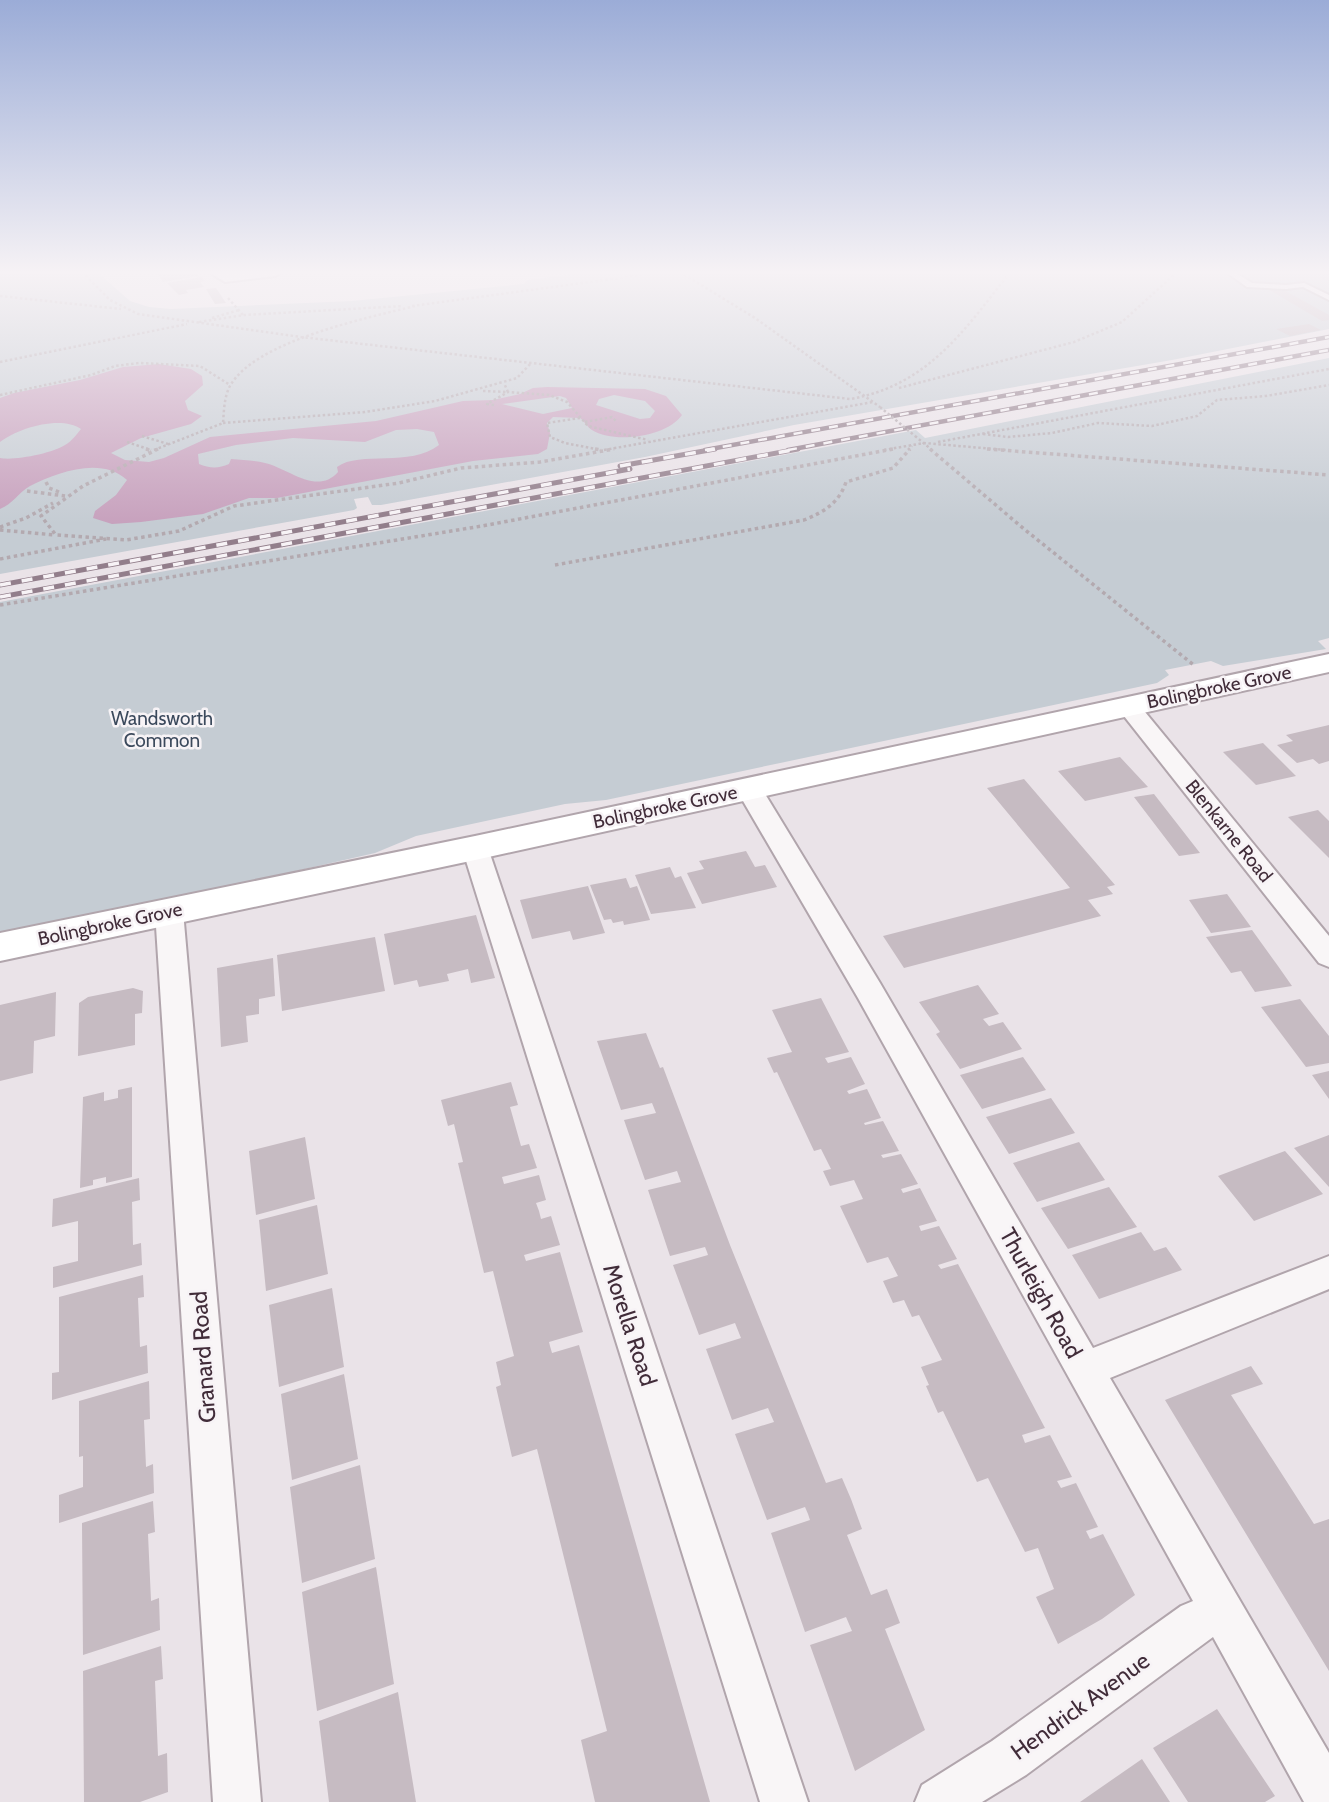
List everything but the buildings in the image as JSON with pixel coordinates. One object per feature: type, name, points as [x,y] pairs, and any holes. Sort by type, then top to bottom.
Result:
[{"type":"main road","name":"Bolingbroke Grove","points":[[0,947],[475,848],[1329,663]]},
{"type":"street","name":"Blenkarne Road","points":[[1128,706],[1329,956]]},
{"type":"street","name":"Thurleigh Road","points":[[749,789],[876,1003],[1329,1799]]},
{"type":"street","name":"Morella Road","points":[[475,848],[784,1802]]},
{"type":"street","name":"Granard Road","points":[[169,911],[237,1802]]},
{"type":"street","points":[[1084,1370],[1329,1272]]},
{"type":"street","name":"Hendrick Avenue","points":[[939,1802],[1009,1758],[1196,1622],[1222,1612]]},
{"type":"path","points":[[0,362],[29,356]]},
{"type":"path","points":[[223,423],[230,385],[247,368],[268,356]]},
{"type":"path","points":[[470,356],[818,396],[868,398],[1020,356]]},
{"type":"path","points":[[809,356],[880,407],[1024,529],[1195,666]]},
{"type":"path","points":[[895,389],[935,356]]},
{"type":"path","points":[[0,395],[91,375],[115,366],[163,362],[200,366],[230,385]]},
{"type":"path","points":[[0,528],[26,519],[134,459],[223,423],[335,415],[475,390],[517,379],[531,363]]},
{"type":"path","points":[[931,443],[1329,369]]},
{"type":"path","points":[[503,383],[508,392]]},
{"type":"path","points":[[979,434],[1008,438],[1052,433],[1098,423],[1152,426],[1197,416],[1217,400],[1266,396],[1329,385]]},
{"type":"path","points":[[475,390],[535,392],[560,398],[571,405],[584,422],[599,431],[652,441]]},
{"type":"path","points":[[494,405],[487,404],[508,392]]},
{"type":"path","points":[[0,528],[126,540],[178,531],[234,506],[399,483],[461,468],[540,462],[873,402]]},
{"type":"path","points":[[584,422],[612,417],[616,421]]},
{"type":"path","points":[[580,418],[547,423],[550,437],[565,443],[606,450]]},
{"type":"path","points":[[142,436],[168,444]]},
{"type":"path","points":[[129,443],[153,451]]},
{"type":"path","points":[[0,605],[482,526],[924,443],[1329,475]]},
{"type":"path","points":[[555,565],[804,520],[834,504],[843,494],[846,482],[893,468],[916,444]]},
{"type":"path","points":[[46,482],[49,488],[66,496]]},
{"type":"path","points":[[27,491],[66,496]]},
{"type":"path","points":[[56,535],[41,516],[66,496]]},
{"type":"path","points":[[0,559],[113,538]]},
{"type":"green space","points":[[0,356],[1192,356],[794,425],[645,457],[381,505],[372,505],[368,497],[354,499],[357,508],[354,510],[0,574]]},
{"type":"green space","name":"Wandsworth Common","points":[[1329,358],[1329,638],[1318,641],[1326,649],[1223,666],[1211,661],[1165,670],[1169,675],[1157,683],[606,800],[565,804],[416,836],[375,853],[0,938],[0,602],[916,430],[925,438]]},
{"type":"shaded area","points":[[159,364],[191,369],[202,376],[203,385],[185,401],[188,410],[202,416],[191,424],[141,438],[111,453],[125,460],[149,462],[164,458],[210,437],[376,421],[463,401],[493,400],[533,388],[645,389],[666,396],[682,415],[665,429],[626,437],[602,434],[590,429],[580,418],[553,417],[547,423],[550,433],[547,449],[538,454],[473,461],[277,498],[249,498],[203,514],[112,524],[93,518],[95,511],[116,495],[127,480],[117,473],[92,468],[66,472],[41,481],[0,509],[0,458],[24,457],[52,451],[74,438],[81,429],[73,425],[51,423],[17,432],[0,442],[0,398],[123,367]],"holes":[[[614,395],[645,401],[655,411],[650,418],[640,419],[596,405],[599,399]],[[560,396],[566,398],[572,408],[543,414],[502,404]],[[417,429],[434,432],[439,445],[414,456],[347,462],[337,467],[338,472],[330,479],[321,481],[302,478],[257,461],[231,459],[229,464],[217,467],[199,464],[198,454],[236,445],[293,438],[365,442],[396,430]]]},
{"type":"railway","points":[[705,450],[1224,356]]},
{"type":"railway","points":[[788,450],[1296,356]]},
{"type":"railway","points":[[620,466],[715,449]]},
{"type":"railway","points":[[0,597],[798,449]]},
{"type":"railway","points":[[0,585],[630,469]]}]
